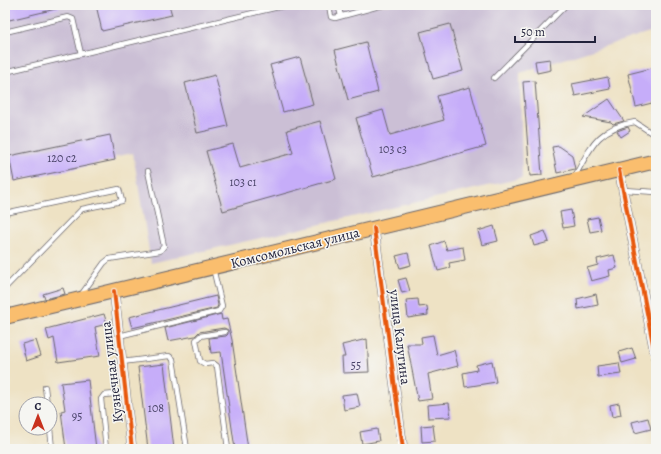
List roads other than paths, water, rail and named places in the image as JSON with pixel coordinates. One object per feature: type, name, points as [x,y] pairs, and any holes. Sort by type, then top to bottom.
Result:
[{"type":"main road","name":"Комсомольская улица","points":[[5,317],[114,292],[573,180],[656,162]]},
{"type":"street","points":[[619,170],[656,359]]},
{"type":"street","name":"улица Калугина","points":[[374,228],[403,449]]},
{"type":"street","name":"Кузнечная улица","points":[[114,292],[132,449]]},
{"type":"lane","points":[[5,72],[287,5]]},
{"type":"lane","points":[[329,5],[331,17],[341,16],[383,5]]},
{"type":"lane","points":[[338,5],[341,16]]},
{"type":"lane","points":[[494,78],[566,5]]},
{"type":"lane","points":[[5,32],[68,17],[73,19],[81,54]]},
{"type":"lane","points":[[573,180],[595,141],[612,129],[635,122],[656,136]]},
{"type":"lane","points":[[78,300],[104,263],[109,259],[160,251],[164,246],[148,171]]},
{"type":"lane","points":[[5,213],[120,189],[122,201],[82,209],[5,288]]},
{"type":"lane","points":[[624,190],[656,192]]},
{"type":"lane","points":[[119,336],[219,311],[222,306],[213,268]]},
{"type":"lane","points":[[225,332],[200,336],[196,340],[200,361],[205,364],[213,363],[217,366],[228,449]]},
{"type":"lane","points":[[122,362],[169,356],[173,359],[186,449]]},
{"type":"lane","points":[[45,387],[46,396]]},
{"type":"lane","points":[[106,449],[101,399],[104,395],[126,393]]},
{"type":"lane","points":[[51,436],[52,449]]}]
